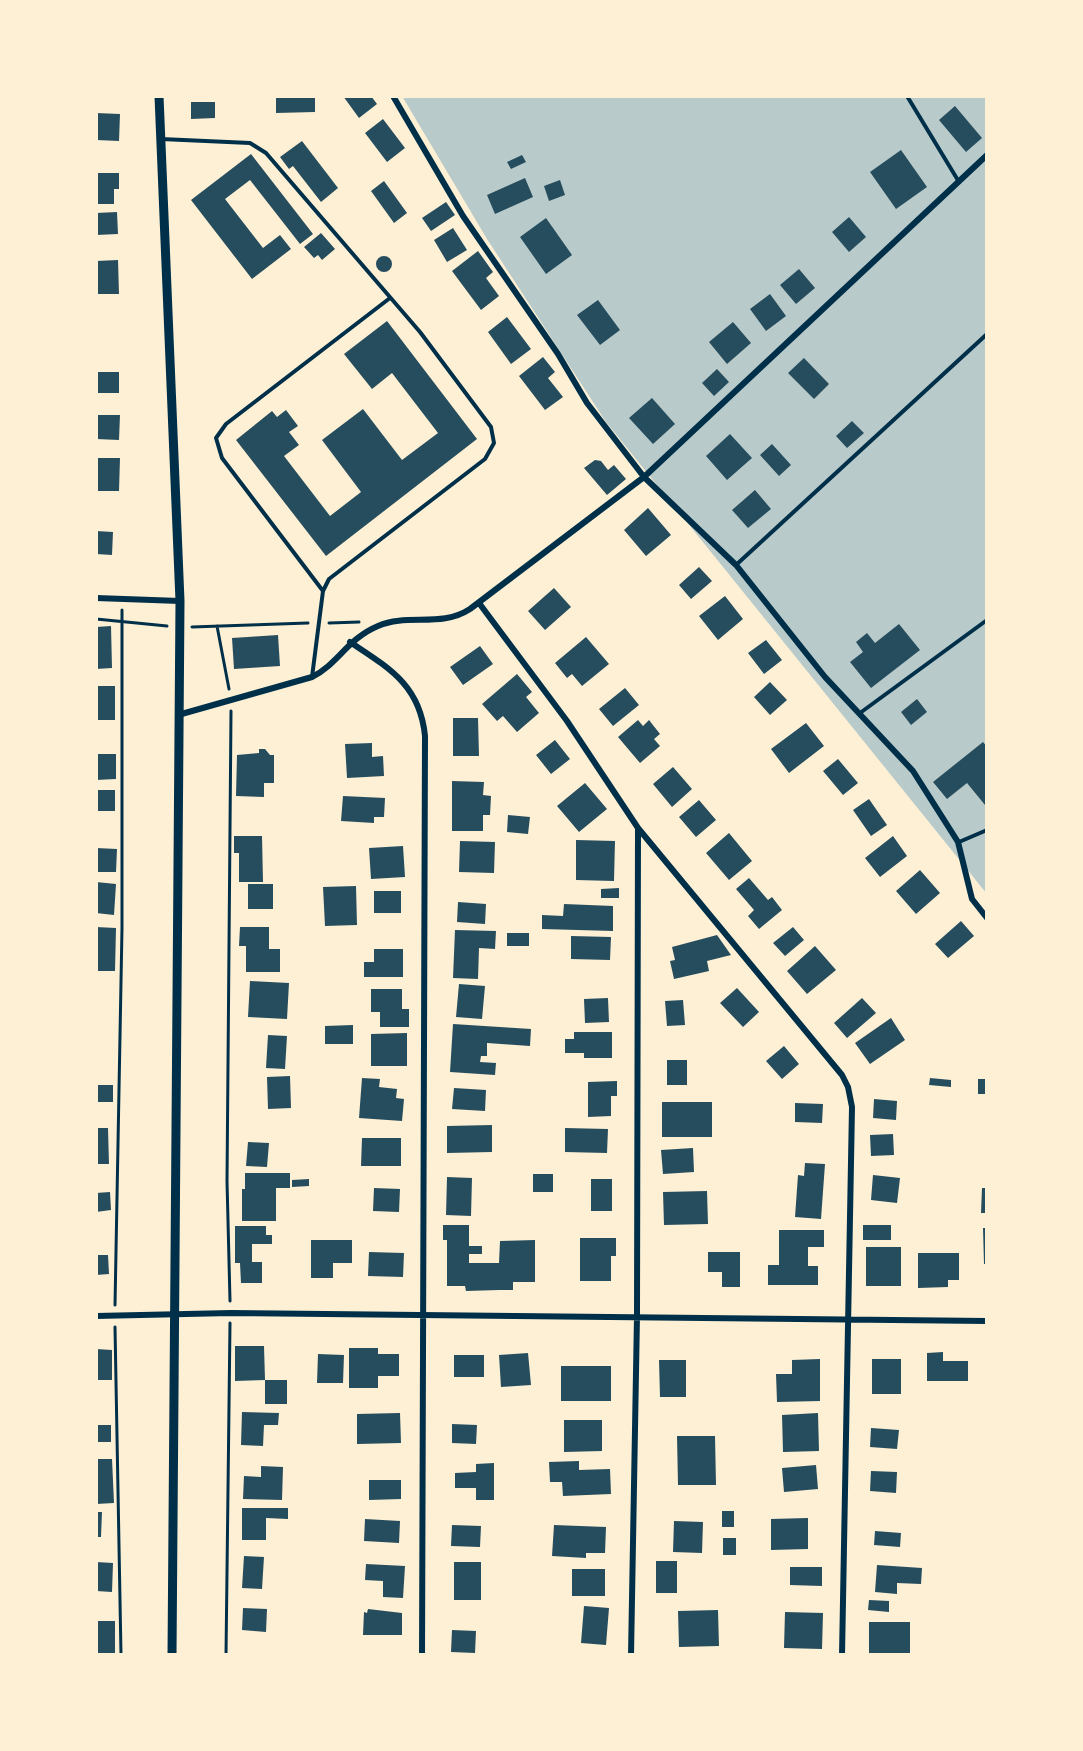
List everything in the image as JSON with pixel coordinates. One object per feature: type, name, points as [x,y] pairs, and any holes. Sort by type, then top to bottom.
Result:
[{"type":"street","points":[[159,96],[180,601],[172,1655]]},
{"type":"street","points":[[393,96],[463,216],[558,354],[587,403],[644,477],[736,565],[825,677],[912,771],[958,842],[972,899],[987,918]]},
{"type":"street","points":[[178,715],[312,677],[329,667],[350,642],[379,625],[455,618],[479,603],[644,477],[987,154]]},
{"type":"street","points":[[96,598],[122,601],[180,601]]},
{"type":"street","points":[[479,603],[567,720],[638,828],[834,1066],[848,1087],[852,1107],[842,1655]]},
{"type":"street","points":[[350,642],[401,679],[415,698],[423,722],[425,1315],[422,1655]]},
{"type":"street","points":[[631,1655],[637,1316],[638,828]]},
{"type":"street","points":[[96,1316],[231,1313],[987,1321]]},
{"type":"lane","points":[[908,96],[959,182]]},
{"type":"lane","points":[[160,139],[250,143],[262,149],[390,298],[487,418],[494,443],[491,452],[477,466],[334,574],[323,591],[312,677]]},
{"type":"lane","points":[[323,591],[222,458],[216,438],[226,424],[390,298]]},
{"type":"lane","points":[[736,565],[987,334]]},
{"type":"lane","points":[[859,713],[987,620]]},
{"type":"lane","points":[[958,842],[987,830]]},
{"type":"path","points":[[121,1655],[115,1316],[122,928],[122,601]]},
{"type":"path","points":[[96,619],[179,628],[367,622]]},
{"type":"path","points":[[217,626],[231,700],[227,1169],[231,1313],[226,1655]]},
{"type":"shaded area","points":[[402,96],[987,96],[987,894],[606,422],[487,239]]},
{"type":"building","points":[[276,96],[315,96],[315,112],[276,113]]},
{"type":"building","points":[[343,96],[371,96],[377,104],[359,118]]},
{"type":"building","points":[[191,102],[215,102],[215,118],[191,119]]},
{"type":"building","points":[[955,106],[982,138],[966,152],[939,120]]},
{"type":"building","points":[[96,113],[120,114],[119,141],[96,140]]},
{"type":"building","points":[[383,119],[405,148],[387,162],[365,133]]},
{"type":"building","points":[[302,141],[338,188],[321,202],[293,166],[289,169],[280,157]]},
{"type":"building","points":[[901,150],[927,187],[896,209],[870,172]]},
{"type":"building","points":[[251,154],[313,234],[300,244],[250,180],[225,199],[263,248],[280,235],[291,249],[252,279],[191,200]]},
{"type":"building","points":[[522,155],[526,162],[511,169],[507,162]]},
{"type":"building","points":[[96,173],[119,173],[119,189],[114,189],[114,204],[96,204]]},
{"type":"building","points":[[525,178],[533,197],[495,214],[487,195]]},
{"type":"building","points":[[560,180],[565,195],[549,201],[544,186]]},
{"type":"building","points":[[384,181],[407,213],[394,223],[371,191]]},
{"type":"building","points":[[446,202],[455,215],[431,231],[422,218]]},
{"type":"building","points":[[117,212],[118,234],[96,235],[96,213]]},
{"type":"building","points":[[849,217],[866,237],[849,252],[832,232]]},
{"type":"building","points":[[546,218],[572,255],[546,274],[520,237]]},
{"type":"building","points":[[453,228],[467,250],[447,262],[434,240]]},
{"type":"building","points":[[321,233],[335,249],[322,260],[318,255],[314,258],[304,247]]},
{"type":"building","points":[[478,251],[493,272],[486,278],[499,296],[481,310],[452,271]]},
{"type":"building","points":[[381,256],[387,256],[392,264],[390,270],[381,272],[376,267],[376,261]]},
{"type":"building","points":[[118,260],[119,294],[96,294],[96,261]]},
{"type":"building","points":[[799,269],[815,288],[796,304],[780,285]]},
{"type":"building","points":[[770,294],[786,316],[766,331],[750,309]]},
{"type":"building","points":[[598,300],[620,330],[600,345],[577,315]]},
{"type":"building","points":[[507,317],[531,349],[511,364],[488,332]]},
{"type":"building","points":[[387,321],[477,439],[326,556],[236,440],[272,411],[277,417],[286,410],[298,426],[289,432],[299,445],[284,456],[330,516],[361,492],[322,440],[363,409],[402,460],[438,433],[392,373],[372,389],[344,354]]},
{"type":"building","points":[[733,322],[751,343],[727,364],[709,342]]},
{"type":"building","points":[[543,357],[555,372],[548,378],[563,397],[545,410],[519,376]]},
{"type":"building","points":[[804,358],[829,384],[814,399],[788,373]]},
{"type":"building","points":[[717,369],[729,382],[714,396],[702,383]]},
{"type":"building","points":[[96,372],[119,372],[119,393],[96,393]]},
{"type":"building","points":[[652,398],[675,424],[653,444],[629,418]]},
{"type":"building","points":[[96,415],[120,415],[119,440],[96,439]]},
{"type":"building","points":[[852,421],[864,433],[847,448],[836,436]]},
{"type":"building","points":[[730,434],[752,458],[727,480],[706,456]]},
{"type":"building","points":[[772,444],[791,465],[779,476],[760,455]]},
{"type":"building","points":[[96,458],[120,458],[119,491],[96,491]]},
{"type":"building","points":[[595,460],[601,461],[608,470],[614,465],[626,479],[607,495],[584,468]]},
{"type":"building","points":[[755,490],[771,509],[748,528],[732,510]]},
{"type":"building","points":[[648,508],[671,535],[646,556],[624,530]]},
{"type":"building","points":[[96,531],[113,532],[112,555],[96,554]]},
{"type":"building","points":[[699,567],[712,581],[691,599],[679,585]]},
{"type":"building","points":[[554,588],[571,607],[545,630],[528,611]]},
{"type":"building","points":[[725,596],[743,619],[718,640],[699,616]]},
{"type":"building","points":[[899,624],[920,650],[871,688],[850,662],[863,652],[856,642],[867,633],[875,643]]},
{"type":"building","points":[[111,626],[112,668],[96,669],[96,627]]},
{"type":"building","points":[[278,635],[280,666],[234,669],[232,638]]},
{"type":"building","points":[[586,637],[609,664],[582,686],[572,674],[567,678],[555,663]]},
{"type":"building","points":[[766,640],[782,660],[764,674],[748,653]]},
{"type":"building","points":[[480,646],[493,664],[463,685],[450,667]]},
{"type":"building","points":[[517,674],[532,692],[526,697],[539,713],[517,732],[503,716],[497,721],[482,704]]},
{"type":"building","points":[[770,682],[787,700],[770,715],[754,697]]},
{"type":"building","points":[[96,686],[115,686],[115,720],[96,720]]},
{"type":"building","points":[[625,688],[639,705],[613,726],[599,709]]},
{"type":"building","points":[[917,699],[927,712],[911,725],[901,712]]},
{"type":"building","points":[[453,718],[478,718],[479,756],[453,756]]},
{"type":"building","points":[[638,720],[643,726],[649,720],[660,734],[654,739],[660,746],[640,763],[618,737]]},
{"type":"building","points":[[806,723],[824,746],[789,773],[771,749]]},
{"type":"building","points":[[555,740],[570,759],[551,774],[536,755]]},
{"type":"building","points":[[983,742],[987,747],[987,803],[985,805],[967,783],[947,799],[933,782]]},
{"type":"building","points":[[372,743],[372,757],[383,756],[384,776],[347,778],[345,744]]},
{"type":"building","points":[[259,749],[265,749],[270,755],[274,755],[274,783],[264,783],[264,797],[236,796],[237,755],[259,753]]},
{"type":"building","points":[[96,754],[116,754],[116,779],[96,780]]},
{"type":"building","points":[[838,759],[858,783],[843,795],[823,771]]},
{"type":"building","points":[[673,767],[692,789],[672,807],[653,784]]},
{"type":"building","points":[[452,781],[484,782],[483,795],[491,796],[490,815],[483,815],[483,831],[452,831]]},
{"type":"building","points":[[585,783],[607,809],[579,832],[557,806]]},
{"type":"building","points":[[96,790],[115,790],[115,811],[96,811]]},
{"type":"building","points":[[343,796],[385,798],[384,817],[374,817],[374,823],[341,821]]},
{"type":"building","points":[[869,799],[887,825],[871,836],[853,810]]},
{"type":"building","points":[[699,800],[716,820],[696,837],[679,817]]},
{"type":"building","points":[[508,815],[530,817],[528,834],[507,832]]},
{"type":"building","points":[[729,833],[752,861],[729,880],[706,853]]},
{"type":"building","points":[[234,836],[262,836],[263,882],[239,882],[239,853],[234,853]]},
{"type":"building","points":[[893,836],[907,856],[880,877],[865,858]]},
{"type":"building","points":[[576,840],[615,841],[614,881],[576,880]]},
{"type":"building","points":[[460,841],[495,842],[494,873],[459,872]]},
{"type":"building","points":[[403,846],[405,877],[371,879],[369,848]]},
{"type":"building","points":[[96,848],[117,849],[116,872],[96,872]]},
{"type":"building","points":[[920,870],[940,893],[916,914],[896,891]]},
{"type":"building","points":[[749,878],[768,900],[772,897],[782,910],[759,929],[748,916],[754,910],[736,889]]},
{"type":"building","points":[[96,882],[116,884],[114,915],[96,913]]},
{"type":"building","points":[[248,884],[273,884],[273,909],[248,909]]},
{"type":"building","points":[[356,886],[357,925],[325,926],[323,887]]},
{"type":"building","points":[[619,888],[619,898],[601,898],[601,889]]},
{"type":"building","points":[[374,891],[401,891],[401,913],[374,913]]},
{"type":"building","points":[[458,902],[486,904],[485,924],[457,922]]},
{"type":"building","points":[[564,904],[613,906],[613,931],[542,929],[542,915],[563,916]]},
{"type":"building","points":[[961,921],[974,936],[948,958],[935,944]]},
{"type":"building","points":[[96,927],[116,928],[115,971],[96,971]]},
{"type":"building","points":[[240,927],[269,927],[269,949],[280,949],[280,972],[246,972],[246,946],[239,946]]},
{"type":"building","points":[[793,927],[804,940],[785,956],[773,943]]},
{"type":"building","points":[[455,930],[496,931],[495,949],[479,948],[478,979],[453,978]]},
{"type":"building","points":[[507,933],[529,933],[529,946],[507,946]]},
{"type":"building","points":[[717,935],[731,955],[707,961],[709,971],[674,979],[670,961],[675,960],[672,947]]},
{"type":"building","points":[[571,936],[611,937],[610,960],[571,959]]},
{"type":"building","points":[[815,946],[836,970],[807,994],[787,971]]},
{"type":"building","points":[[374,949],[403,949],[403,977],[364,977],[364,962],[374,962]]},
{"type":"building","points":[[250,981],[289,983],[287,1019],[248,1017]]},
{"type":"building","points":[[459,984],[485,986],[482,1019],[456,1017]]},
{"type":"building","points":[[737,988],[759,1012],[743,1027],[720,1003]]},
{"type":"building","points":[[371,989],[402,989],[402,1009],[409,1009],[409,1027],[380,1027],[380,1012],[371,1012]]},
{"type":"building","points":[[608,998],[609,1022],[585,1023],[584,999]]},
{"type":"building","points":[[862,998],[876,1013],[847,1038],[834,1023]]},
{"type":"building","points":[[683,1000],[685,1025],[667,1026],[665,1001]]},
{"type":"building","points":[[891,1018],[905,1040],[870,1064],[855,1043]]},
{"type":"building","points":[[453,1024],[531,1029],[530,1046],[487,1043],[487,1056],[481,1056],[480,1062],[496,1063],[495,1075],[450,1072]]},
{"type":"building","points":[[353,1025],[353,1044],[325,1044],[325,1026]]},
{"type":"building","points":[[574,1032],[612,1032],[612,1058],[584,1058],[584,1053],[565,1053],[565,1039],[574,1039]]},
{"type":"building","points":[[407,1033],[407,1066],[371,1066],[371,1034]]},
{"type":"building","points":[[268,1035],[287,1036],[285,1069],[266,1068]]},
{"type":"building","points":[[784,1046],[799,1064],[782,1079],[766,1061]]},
{"type":"building","points":[[667,1060],[687,1060],[687,1085],[667,1085]]},
{"type":"building","points":[[290,1076],[291,1108],[268,1109],[267,1077]]},
{"type":"building","points":[[362,1078],[380,1079],[379,1087],[397,1089],[396,1098],[404,1099],[402,1121],[359,1118]]},
{"type":"building","points":[[930,1078],[951,1080],[951,1087],[929,1085]]},
{"type":"building","points":[[978,1079],[987,1079],[987,1094],[978,1094]]},
{"type":"building","points":[[617,1081],[617,1096],[611,1096],[611,1116],[588,1117],[588,1082]]},
{"type":"building","points":[[96,1085],[113,1085],[113,1102],[96,1102]]},
{"type":"building","points":[[454,1088],[486,1090],[485,1111],[452,1109]]},
{"type":"building","points":[[874,1099],[897,1101],[896,1120],[873,1118]]},
{"type":"building","points":[[662,1102],[712,1102],[712,1137],[662,1137]]},
{"type":"building","points":[[795,1103],[823,1104],[822,1123],[795,1122]]},
{"type":"building","points":[[492,1125],[492,1152],[447,1153],[447,1126]]},
{"type":"building","points":[[96,1128],[108,1128],[109,1164],[96,1164]]},
{"type":"building","points":[[565,1128],[608,1129],[607,1153],[565,1152]]},
{"type":"building","points":[[893,1134],[894,1155],[871,1156],[870,1135]]},
{"type":"building","points":[[362,1138],[401,1138],[401,1166],[361,1166]]},
{"type":"building","points":[[248,1142],[269,1143],[267,1167],[246,1166]]},
{"type":"building","points":[[693,1148],[694,1172],[663,1174],[661,1150]]},
{"type":"building","points":[[805,1163],[825,1164],[821,1219],[795,1217],[798,1175],[804,1176]]},
{"type":"building","points":[[245,1173],[290,1173],[290,1188],[276,1188],[276,1221],[242,1221],[242,1189],[245,1189]]},
{"type":"building","points":[[533,1174],[553,1174],[553,1192],[533,1192]]},
{"type":"building","points":[[873,1175],[900,1178],[897,1203],[871,1200]]},
{"type":"building","points":[[447,1177],[472,1178],[471,1216],[446,1215]]},
{"type":"building","points":[[309,1179],[309,1186],[292,1187],[292,1180]]},
{"type":"building","points":[[591,1179],[612,1179],[612,1211],[591,1211]]},
{"type":"building","points":[[374,1188],[400,1189],[399,1212],[373,1211]]},
{"type":"building","points":[[982,1188],[987,1188],[987,1213],[981,1213]]},
{"type":"building","points":[[707,1191],[708,1224],[664,1225],[663,1192]]},
{"type":"building","points":[[110,1192],[111,1210],[96,1212],[96,1193]]},
{"type":"building","points":[[443,1225],[469,1225],[469,1246],[482,1246],[482,1254],[469,1254],[469,1263],[499,1263],[500,1241],[535,1240],[535,1282],[513,1282],[513,1290],[466,1291],[465,1286],[447,1286],[447,1240],[443,1240]]},
{"type":"building","points":[[863,1225],[891,1225],[891,1240],[863,1240]]},
{"type":"building","points":[[235,1226],[266,1226],[266,1235],[272,1235],[272,1244],[252,1244],[252,1262],[262,1262],[262,1283],[241,1283],[240,1263],[235,1263]]},
{"type":"building","points":[[983,1228],[987,1228],[987,1264],[984,1264]]},
{"type":"building","points":[[779,1230],[824,1230],[824,1247],[808,1247],[808,1266],[818,1266],[818,1285],[768,1285],[768,1265],[779,1265]]},
{"type":"building","points":[[580,1238],[616,1238],[616,1256],[611,1256],[611,1281],[580,1281]]},
{"type":"building","points":[[311,1240],[352,1240],[352,1263],[333,1263],[333,1278],[311,1278]]},
{"type":"building","points":[[866,1247],[901,1247],[901,1286],[866,1286]]},
{"type":"building","points":[[369,1252],[404,1253],[403,1277],[368,1276]]},
{"type":"building","points":[[708,1252],[740,1252],[740,1287],[722,1287],[722,1272],[708,1272]]},
{"type":"building","points":[[918,1253],[959,1253],[959,1280],[948,1280],[948,1287],[918,1288]]},
{"type":"building","points":[[96,1255],[108,1255],[109,1274],[96,1275]]},
{"type":"building","points":[[235,1346],[264,1346],[265,1380],[235,1381]]},
{"type":"building","points":[[349,1348],[378,1348],[378,1354],[399,1354],[399,1376],[378,1376],[378,1388],[349,1388]]},
{"type":"building","points":[[96,1349],[112,1350],[112,1380],[96,1380]]},
{"type":"building","points":[[943,1352],[943,1361],[968,1361],[968,1381],[927,1381],[927,1353]]},
{"type":"building","points":[[528,1353],[531,1385],[501,1387],[499,1355]]},
{"type":"building","points":[[318,1354],[344,1355],[343,1383],[317,1383]]},
{"type":"building","points":[[454,1355],[484,1355],[484,1377],[454,1377]]},
{"type":"building","points":[[820,1359],[820,1401],[777,1402],[776,1374],[792,1374],[792,1360]]},
{"type":"building","points":[[872,1359],[901,1359],[901,1394],[872,1394]]},
{"type":"building","points":[[659,1360],[686,1360],[686,1397],[660,1397]]},
{"type":"building","points":[[561,1366],[611,1366],[611,1401],[561,1401]]},
{"type":"building","points":[[265,1380],[287,1380],[287,1404],[265,1404]]},
{"type":"building","points":[[242,1412],[279,1413],[278,1425],[264,1425],[263,1446],[241,1445]]},
{"type":"building","points":[[400,1413],[401,1443],[357,1444],[357,1414]]},
{"type":"building","points":[[818,1413],[819,1451],[783,1452],[782,1415]]},
{"type":"building","points":[[564,1420],[602,1420],[602,1451],[564,1452]]},
{"type":"building","points":[[452,1424],[477,1425],[476,1444],[452,1443]]},
{"type":"building","points":[[96,1425],[111,1425],[111,1442],[96,1442]]},
{"type":"building","points":[[871,1428],[899,1430],[897,1449],[870,1447]]},
{"type":"building","points":[[677,1436],[715,1436],[716,1485],[678,1485]]},
{"type":"building","points":[[96,1459],[112,1459],[114,1503],[96,1504]]},
{"type":"building","points":[[579,1461],[579,1470],[610,1469],[611,1494],[563,1496],[562,1482],[550,1482],[549,1462]]},
{"type":"building","points":[[494,1463],[494,1500],[476,1500],[476,1488],[455,1488],[455,1473],[476,1472],[476,1464]]},
{"type":"building","points":[[816,1465],[818,1489],[784,1492],[782,1468]]},
{"type":"building","points":[[261,1466],[283,1467],[282,1500],[243,1499],[244,1476],[261,1477]]},
{"type":"building","points":[[871,1471],[897,1472],[896,1493],[870,1491]]},
{"type":"building","points":[[369,1480],[401,1480],[401,1499],[369,1500]]},
{"type":"building","points":[[242,1508],[288,1508],[288,1519],[266,1518],[266,1540],[242,1540]]},
{"type":"building","points":[[722,1511],[734,1511],[734,1527],[722,1527]]},
{"type":"building","points":[[96,1512],[102,1512],[101,1537],[96,1537]]},
{"type":"building","points":[[808,1518],[808,1549],[771,1550],[771,1519]]},
{"type":"building","points":[[365,1519],[400,1521],[399,1543],[364,1541]]},
{"type":"building","points":[[674,1521],[703,1522],[702,1553],[673,1552]]},
{"type":"building","points":[[452,1525],[481,1526],[480,1547],[451,1546]]},
{"type":"building","points":[[554,1525],[606,1527],[605,1553],[586,1553],[586,1558],[552,1556]]},
{"type":"building","points":[[875,1531],[901,1533],[900,1547],[874,1545]]},
{"type":"building","points":[[723,1538],[736,1538],[736,1555],[723,1555]]},
{"type":"building","points":[[244,1556],[264,1557],[262,1589],[242,1588]]},
{"type":"building","points":[[656,1561],[677,1561],[677,1593],[656,1593]]},
{"type":"building","points":[[96,1562],[113,1563],[112,1592],[96,1591]]},
{"type":"building","points":[[454,1562],[481,1562],[481,1600],[454,1600]]},
{"type":"building","points":[[366,1564],[405,1566],[403,1598],[383,1597],[383,1581],[365,1580]]},
{"type":"building","points":[[877,1565],[922,1568],[921,1584],[897,1583],[897,1594],[875,1592]]},
{"type":"building","points":[[790,1567],[822,1567],[822,1586],[790,1585]]},
{"type":"building","points":[[572,1569],[605,1569],[605,1596],[572,1596]]},
{"type":"building","points":[[869,1600],[889,1601],[889,1612],[868,1610]]},
{"type":"building","points":[[584,1606],[609,1608],[606,1645],[581,1643]]},
{"type":"building","points":[[243,1608],[267,1609],[266,1632],[242,1630]]},
{"type":"building","points":[[368,1609],[402,1613],[402,1635],[363,1635],[364,1612],[367,1613]]},
{"type":"building","points":[[718,1610],[719,1646],[679,1647],[678,1611]]},
{"type":"building","points":[[785,1612],[823,1613],[822,1649],[784,1648]]},
{"type":"building","points":[[96,1621],[115,1621],[115,1653],[96,1653]]},
{"type":"building","points":[[869,1622],[910,1622],[910,1655],[869,1655]]},
{"type":"building","points":[[452,1630],[476,1631],[475,1653],[451,1652]]}]
